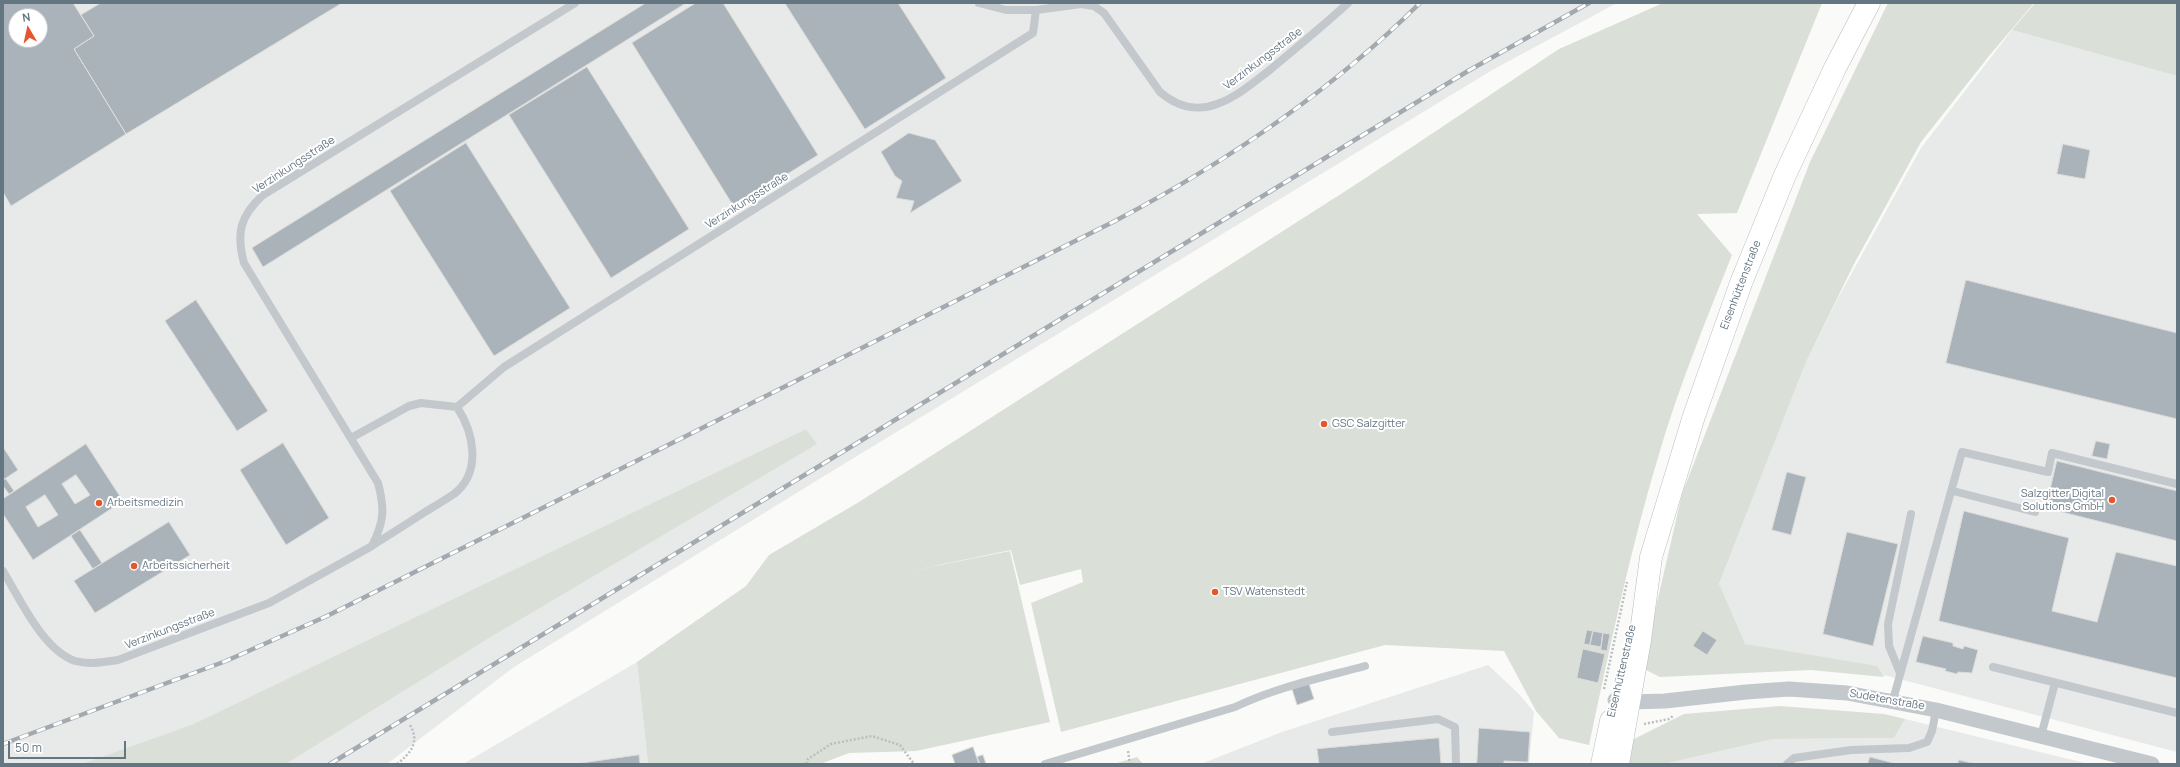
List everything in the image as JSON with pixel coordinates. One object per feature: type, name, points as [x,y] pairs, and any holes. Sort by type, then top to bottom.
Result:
[{"type":"street","name":"Eisenhüttenstraße","points":[[1602,764],[1640,640],[1646,579],[1657,535],[1694,416],[1741,283],[1803,135],[1869,3]]},
{"type":"street","name":"Sudetenstraße","points":[[1622,701],[1665,701],[1789,689],[1847,693],[1893,700],[1936,710],[2152,764]]},
{"type":"street","name":"Eisenhüttenstraße","points":[[1618,764],[1622,701]]},
{"type":"lane","name":"Verzinkungsstraße","points":[[372,546],[381,529],[383,514],[382,500],[378,483],[352,438],[244,263],[240,248],[239,232],[252,206],[263,196],[575,3]]},
{"type":"lane","name":"Verzinkungsstraße","points":[[979,3],[1006,10],[1036,10],[1081,4],[1094,6],[1104,13],[1160,92],[1172,102],[1187,107],[1202,108],[1216,105],[1234,96],[1316,32],[1348,3]]},
{"type":"lane","name":"Verzinkungsstraße","points":[[3,571],[42,635],[58,652],[76,661],[95,664],[118,660],[269,603],[372,546],[455,493],[468,478],[473,458],[467,422],[457,407],[504,367],[1033,33],[1036,10]]},
{"type":"lane","points":[[352,438],[409,406],[421,403],[457,407]]},
{"type":"lane","points":[[1893,700],[1953,491],[1952,486],[1962,452],[2048,472],[2052,453],[2177,484]]},
{"type":"lane","points":[[1953,491],[2035,512]]},
{"type":"lane","points":[[1900,673],[1889,646],[1888,624],[1911,514]]},
{"type":"lane","points":[[1045,764],[1229,709],[1286,686],[1365,666]]},
{"type":"lane","points":[[1993,667],[2177,713]]},
{"type":"lane","points":[[2041,736],[2055,683]]},
{"type":"lane","points":[[1787,764],[1794,758],[1851,750],[1909,748],[1927,742],[1932,731],[1936,710]]},
{"type":"lane","points":[[1332,732],[1438,719],[1455,727],[1456,764]]},
{"type":"path","points":[[397,764],[414,746],[415,736],[410,724]]},
{"type":"path","points":[[806,764],[808,759],[831,744],[872,736],[900,746],[914,764]]},
{"type":"shaded area","points":[[3,3],[1617,3],[1494,69],[834,470],[514,667],[387,764],[286,764],[491,637],[816,444],[806,429],[175,734],[89,764],[3,764]]},
{"type":"shaded area","name":"GSC Salzgitter","points":[[1663,3],[1822,3],[1737,213],[1697,214],[1732,255],[1684,378],[1659,454],[1630,562],[1589,745],[1559,738],[1536,711],[1504,651],[1385,645],[1061,732],[1031,603],[1083,582],[1081,569],[1020,585],[1011,550],[905,572],[1010,551],[1050,722],[916,751],[849,753],[820,764],[648,764],[637,662],[746,586],[769,555],[859,502],[1358,183],[1559,49]]},
{"type":"shaded area","points":[[1888,3],[2034,3],[1989,56],[1921,142],[1854,264],[1806,362],[1719,584],[1745,644],[1877,666],[1884,677],[1811,670],[1660,677],[1642,668],[1682,494],[1810,162]]},
{"type":"shaded area","points":[[2035,3],[2177,3],[2177,76],[2012,30]]},
{"type":"shaded area","points":[[2012,30],[2177,76],[2177,752],[1888,676],[1812,668],[1741,668],[1719,584],[1806,362],[1838,298],[1921,148]]},
{"type":"shaded area","points":[[806,429],[817,444],[491,637],[286,764],[82,764],[194,724]]},
{"type":"shaded area","points":[[637,662],[648,764],[463,764]]},
{"type":"shaded area","points":[[1488,665],[1518,693],[1534,712],[1529,764],[1201,764],[1282,732]]},
{"type":"shaded area","points":[[1780,706],[1884,714],[1905,719],[1894,738],[1773,739],[1664,764],[1622,764],[1626,743],[1684,714]]},
{"type":"shaded area","points":[[1905,719],[2089,764],[1664,764],[1773,739],[1894,738]]},
{"type":"shaded area","points":[[1137,757],[1143,764],[1114,764]]},
{"type":"building","points":[[3,3],[73,3],[94,36],[74,49],[126,134],[11,206],[3,192]]},
{"type":"building","points":[[101,3],[342,3],[126,134],[74,49],[94,36],[81,15]]},
{"type":"building","points":[[646,3],[686,3],[263,267],[252,248]]},
{"type":"building","points":[[696,3],[723,3],[818,155],[734,207],[632,43]]},
{"type":"building","points":[[785,3],[898,3],[946,78],[865,129]]},
{"type":"building","points":[[587,67],[689,229],[611,278],[509,115]]},
{"type":"building","points":[[909,133],[935,140],[962,181],[910,213],[914,201],[896,198],[902,181],[895,176],[881,152]]},
{"type":"building","points":[[466,143],[570,308],[494,356],[390,191]]},
{"type":"building","points":[[2063,144],[2090,150],[2085,179],[2057,174]]},
{"type":"building","points":[[1966,280],[2177,333],[2177,419],[1946,363]]},
{"type":"building","points":[[196,300],[268,411],[237,431],[165,321]]},
{"type":"building","points":[[2096,441],[2110,444],[2107,459],[2092,456]]},
{"type":"building","points":[[283,443],[329,518],[286,545],[240,470]]},
{"type":"building","name":"Arbeitsmedizin","points":[[86,444],[123,501],[33,560],[3,514],[3,499]],"holes":[[[76,475],[90,495],[75,504],[62,484]],[[45,495],[58,515],[38,527],[26,507]]]},
{"type":"building","points":[[3,447],[18,470],[3,480]]},
{"type":"building","name":"Salzgitter Digital Solutions GmbH","points":[[2057,461],[2177,491],[2177,541],[2046,508]]},
{"type":"building","points":[[1787,472],[1806,477],[1791,535],[1772,530]]},
{"type":"building","points":[[6,479],[14,491],[9,494],[3,486],[3,480]]},
{"type":"building","points":[[1964,511],[2069,538],[2052,611],[2097,622],[2116,552],[2177,566],[2177,678],[1939,621]]},
{"type":"building","name":"Arbeitssicherheit","points":[[169,522],[190,555],[95,613],[74,581]]},
{"type":"building","points":[[80,530],[102,563],[93,569],[71,536]]},
{"type":"building","points":[[1847,532],[1898,544],[1873,646],[1823,634]]},
{"type":"building","points":[[1587,630],[1593,631],[1590,645],[1584,644]]},
{"type":"building","points":[[1593,631],[1603,633],[1601,647],[1590,645]]},
{"type":"building","points":[[1703,631],[1717,640],[1707,655],[1693,646]]},
{"type":"building","points":[[1603,633],[1610,634],[1607,651],[1601,650]]},
{"type":"building","points":[[1923,636],[1953,643],[1953,646],[1963,649],[1964,646],[1978,650],[1972,673],[1958,672],[1957,674],[1945,671],[1946,669],[1916,662]]},
{"type":"building","points":[[1583,649],[1605,654],[1598,683],[1577,678]]},
{"type":"building","points":[[1309,684],[1314,699],[1297,705],[1292,689]]},
{"type":"building","points":[[1479,728],[1530,732],[1528,762],[1504,761],[1504,764],[1477,764]]},
{"type":"building","points":[[1439,738],[1441,764],[1319,764],[1317,749]]},
{"type":"building","points":[[973,747],[979,764],[955,764],[952,755]]},
{"type":"building","points":[[639,755],[640,764],[575,764]]},
{"type":"building","points":[[983,755],[986,764],[980,764],[977,757]]},
{"type":"building","points":[[1870,757],[1897,764],[1868,764]]},
{"type":"building","points":[[1959,760],[1976,764],[1958,764]]},
{"type":"railway","points":[[3,744],[226,661],[327,616],[1115,221],[1197,175],[1276,123],[1350,66],[1386,36],[1420,3]]},
{"type":"railway","points":[[330,764],[1468,71],[1589,3]]},
{"type":"place","name":"GSC Salzgitter","points":[[1324,424]]},
{"type":"place","name":"Salzgitter Digital Solutions GmbH","points":[[2112,500]]},
{"type":"place","name":"Arbeitsmedizin","points":[[99,503]]},
{"type":"place","name":"Arbeitssicherheit","points":[[134,566]]},
{"type":"place","name":"TSV Watenstedt","points":[[1215,592]]}]
